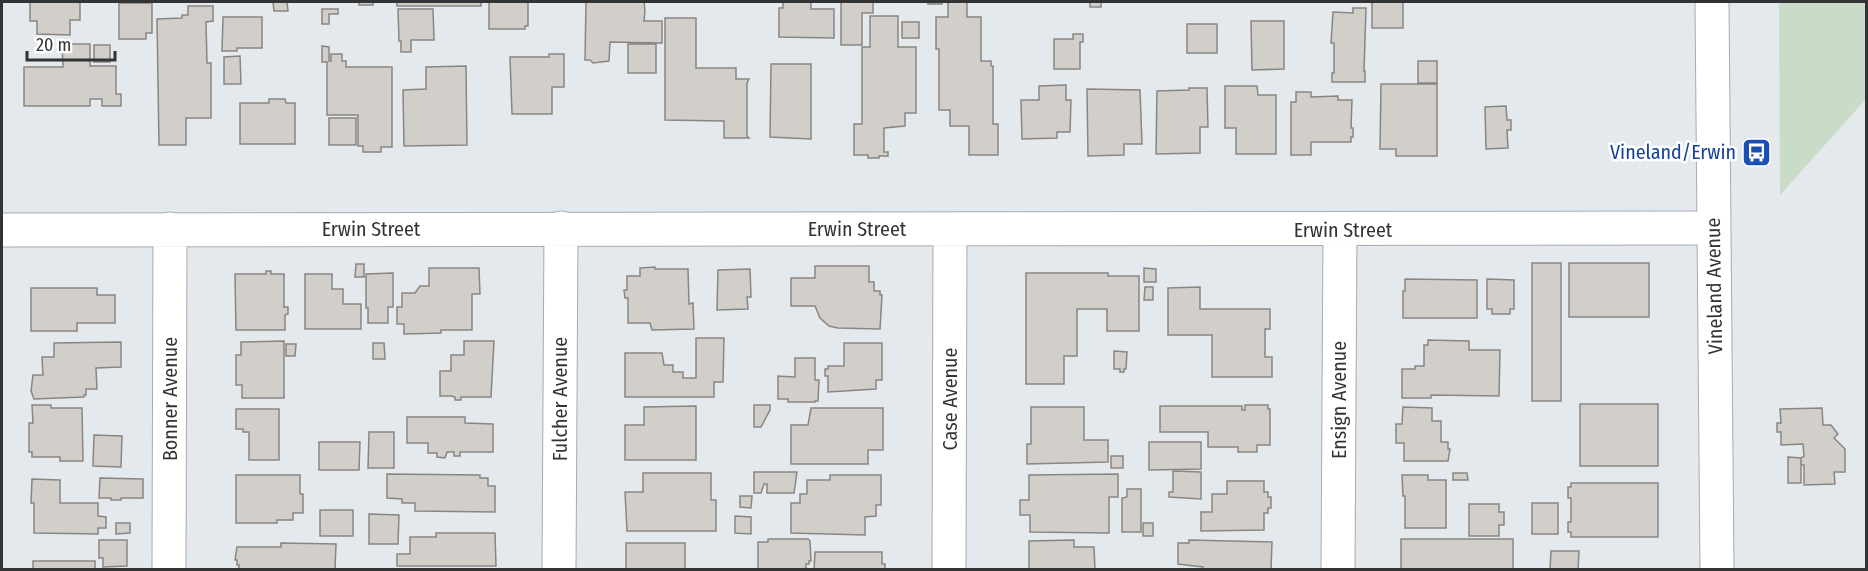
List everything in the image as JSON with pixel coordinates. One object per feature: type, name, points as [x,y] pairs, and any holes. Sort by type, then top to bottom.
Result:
[{"type":"street","name":"Vineland Avenue","points":[[1712,2],[1717,570]]},
{"type":"street","name":"Fulcher Avenue","points":[[559,570],[561,228]]},
{"type":"street","name":"Erwin Street","points":[[2,230],[1713,228]]},
{"type":"street","name":"Bonner Avenue","points":[[169,570],[170,229]]},
{"type":"street","name":"Case Avenue","points":[[950,229],[950,570]]},
{"type":"street","name":"Ensign Avenue","points":[[1338,570],[1340,230]]},
{"type":"green space","points":[[1779,2],[1866,2],[1866,99],[1780,195]]},
{"type":"building","points":[[30,2],[80,2],[80,20],[70,20],[70,35],[37,34],[37,21],[30,21]]},
{"type":"building","points":[[273,2],[287,2],[288,11],[274,11]]},
{"type":"building","points":[[359,2],[373,2],[373,5],[359,5]]},
{"type":"building","points":[[397,2],[481,2],[481,6],[397,6]]},
{"type":"building","points":[[489,2],[528,2],[528,26],[525,26],[525,29],[489,29]]},
{"type":"building","points":[[586,2],[644,2],[644,21],[662,21],[662,43],[610,42],[609,61],[593,63],[585,60]]},
{"type":"building","points":[[783,2],[811,2],[811,9],[834,9],[834,38],[779,37],[779,8],[783,8]]},
{"type":"building","points":[[841,2],[873,2],[873,13],[862,13],[862,45],[841,45]]},
{"type":"building","points":[[928,2],[942,2],[942,4],[928,4]]},
{"type":"building","points":[[948,2],[967,2],[967,17],[981,17],[981,61],[991,61],[991,66],[993,66],[993,124],[998,124],[998,155],[969,155],[969,126],[950,126],[950,110],[939,110],[939,49],[936,49],[936,17],[948,17]]},
{"type":"building","points":[[1090,2],[1101,2],[1101,7],[1090,7]]},
{"type":"building","points":[[1372,2],[1403,2],[1403,28],[1372,28]]},
{"type":"building","points":[[119,3],[152,3],[152,33],[146,33],[146,39],[119,39]]},
{"type":"building","points":[[188,6],[213,6],[213,21],[206,22],[207,63],[211,63],[211,118],[186,118],[186,145],[159,145],[157,19],[182,18],[182,15],[188,15]]},
{"type":"building","points":[[1353,8],[1366,8],[1365,82],[1332,82],[1332,73],[1334,73],[1334,43],[1331,43],[1333,12],[1353,13]]},
{"type":"building","points":[[322,9],[338,9],[338,14],[329,14],[329,24],[322,24]]},
{"type":"building","points":[[398,9],[433,9],[434,40],[411,40],[411,52],[401,52]]},
{"type":"building","points":[[870,16],[898,16],[898,47],[916,47],[916,113],[905,113],[905,126],[884,128],[884,152],[888,152],[888,156],[879,156],[879,158],[854,155],[854,124],[862,124],[862,47],[870,47]]},
{"type":"building","points":[[223,17],[262,17],[262,48],[237,48],[237,51],[222,51]]},
{"type":"building","points":[[665,18],[696,18],[696,68],[736,68],[736,79],[749,79],[747,83],[747,136],[749,138],[724,138],[724,121],[665,120]]},
{"type":"building","points":[[1251,21],[1284,21],[1284,69],[1252,70]]},
{"type":"building","points":[[902,22],[919,22],[919,38],[902,38]]},
{"type":"building","points":[[1187,24],[1217,24],[1217,53],[1187,53]]},
{"type":"building","points":[[1073,34],[1083,34],[1083,42],[1080,42],[1080,69],[1054,69],[1054,39],[1073,39]]},
{"type":"building","points":[[62,44],[90,44],[90,66],[116,66],[116,94],[121,94],[121,106],[102,106],[102,99],[90,99],[90,106],[24,106],[24,67],[63,67]]},
{"type":"building","points":[[628,44],[656,44],[656,73],[628,73]]},
{"type":"building","points":[[94,45],[110,45],[110,62],[94,62]]},
{"type":"building","points":[[322,46],[329,47],[329,61],[331,61],[331,54],[342,54],[342,61],[346,61],[346,67],[392,67],[392,147],[381,147],[381,152],[363,152],[363,146],[358,146],[358,115],[327,115],[327,62],[322,62]]},
{"type":"building","points":[[549,54],[564,54],[564,87],[552,87],[552,114],[512,114],[510,57],[549,57]]},
{"type":"building","points":[[240,56],[241,84],[224,84],[224,57]]},
{"type":"building","points":[[1418,61],[1437,61],[1437,83],[1418,83]]},
{"type":"building","points":[[771,64],[811,64],[811,139],[770,137]]},
{"type":"building","points":[[466,66],[467,145],[404,146],[403,90],[426,89],[426,67]]},
{"type":"building","points":[[1381,84],[1437,84],[1437,156],[1396,156],[1396,149],[1380,149]]},
{"type":"building","points":[[1066,85],[1066,100],[1071,100],[1070,132],[1057,132],[1057,138],[1022,139],[1021,100],[1039,100],[1039,86]]},
{"type":"building","points":[[1225,86],[1257,86],[1258,95],[1276,95],[1276,154],[1236,154],[1236,128],[1225,128]]},
{"type":"building","points":[[1189,88],[1207,88],[1208,127],[1200,127],[1200,153],[1156,154],[1157,91],[1189,90]]},
{"type":"building","points":[[1087,89],[1140,90],[1142,144],[1124,144],[1124,155],[1088,156]]},
{"type":"building","points":[[1296,92],[1311,92],[1311,97],[1338,96],[1338,100],[1352,100],[1353,137],[1351,137],[1351,142],[1311,142],[1311,155],[1291,155],[1291,102],[1296,102]]},
{"type":"building","points":[[269,99],[285,99],[286,103],[295,103],[295,144],[240,144],[240,103],[269,103]]},
{"type":"building","points":[[1506,106],[1507,120],[1511,120],[1511,130],[1507,130],[1508,148],[1486,149],[1485,107]]},
{"type":"building","points":[[329,118],[356,118],[356,145],[329,145]]},
{"type":"building","points":[[1532,263],[1561,263],[1561,401],[1532,401]]},
{"type":"building","points":[[1569,263],[1649,263],[1649,317],[1569,317]]},
{"type":"building","points":[[356,264],[364,264],[364,277],[355,277]]},
{"type":"building","points":[[815,266],[869,266],[869,282],[874,282],[874,291],[880,291],[882,295],[880,329],[829,326],[820,318],[815,306],[791,306],[791,278],[815,278]]},
{"type":"building","points":[[655,267],[655,269],[688,269],[689,304],[693,303],[694,329],[652,330],[650,323],[628,323],[628,298],[625,298],[624,290],[627,290],[627,276],[640,276],[640,268]]},
{"type":"building","points":[[429,268],[479,268],[480,294],[472,294],[472,330],[441,330],[441,333],[404,334],[404,324],[397,324],[397,307],[402,307],[402,293],[415,293],[420,286],[429,286]]},
{"type":"building","points":[[1144,268],[1156,269],[1156,282],[1144,282]]},
{"type":"building","points":[[750,269],[751,297],[747,297],[748,309],[717,310],[718,270]]},
{"type":"building","points":[[266,271],[271,271],[271,274],[284,274],[284,307],[288,307],[288,314],[285,315],[285,330],[236,330],[235,274],[266,274]]},
{"type":"building","points":[[393,273],[393,307],[388,307],[388,323],[368,323],[366,274]]},
{"type":"building","points":[[1026,273],[1108,273],[1108,276],[1139,276],[1139,331],[1107,331],[1107,309],[1077,309],[1077,356],[1064,356],[1064,384],[1026,384]]},
{"type":"building","points":[[305,274],[332,274],[332,289],[343,289],[343,304],[361,304],[361,329],[305,329]]},
{"type":"building","points":[[1405,279],[1477,280],[1477,318],[1403,318]]},
{"type":"building","points":[[1487,279],[1514,280],[1514,309],[1510,309],[1510,314],[1492,314],[1492,309],[1487,309]]},
{"type":"building","points":[[1145,287],[1153,287],[1153,300],[1144,300]]},
{"type":"building","points":[[1200,287],[1200,309],[1270,309],[1270,329],[1265,329],[1265,357],[1272,357],[1272,377],[1212,377],[1212,335],[1168,335],[1168,288]]},
{"type":"building","points":[[31,288],[97,288],[97,295],[115,295],[115,323],[77,323],[77,331],[31,331]]},
{"type":"building","points":[[696,338],[724,338],[723,382],[714,382],[714,397],[625,397],[625,353],[662,353],[664,365],[673,365],[673,372],[683,372],[683,378],[696,378]]},
{"type":"building","points":[[1428,340],[1469,341],[1469,350],[1500,350],[1499,396],[1431,395],[1431,398],[1402,398],[1402,369],[1424,366],[1424,345],[1428,345]]},
{"type":"building","points":[[284,341],[284,398],[242,398],[242,385],[236,385],[236,355],[241,355],[241,342]]},
{"type":"building","points":[[464,341],[494,341],[491,397],[461,397],[461,400],[455,400],[455,397],[440,396],[440,371],[451,371],[451,355],[464,355]]},
{"type":"building","points":[[121,342],[121,367],[96,368],[97,389],[86,389],[84,397],[34,399],[31,391],[33,375],[43,375],[42,357],[54,357],[54,343]]},
{"type":"building","points":[[373,343],[384,343],[385,359],[373,359]]},
{"type":"building","points":[[844,343],[882,343],[882,380],[876,380],[876,389],[828,392],[828,376],[825,376],[825,369],[828,369],[828,366],[844,366]]},
{"type":"building","points":[[286,344],[296,344],[295,356],[286,356]]},
{"type":"building","points":[[1114,351],[1127,352],[1124,372],[1114,369]]},
{"type":"building","points":[[795,358],[815,358],[815,380],[819,380],[818,401],[788,402],[788,399],[778,399],[778,376],[795,377]]},
{"type":"building","points":[[1580,404],[1658,404],[1658,466],[1580,466]]},
{"type":"building","points":[[32,405],[51,405],[51,408],[82,408],[83,461],[60,461],[60,457],[32,457],[32,452],[29,452],[29,423],[33,423]]},
{"type":"building","points":[[754,405],[770,405],[770,410],[761,427],[754,427]]},
{"type":"building","points":[[1245,405],[1268,405],[1270,409],[1270,445],[1257,445],[1257,452],[1238,452],[1238,447],[1208,447],[1208,432],[1160,432],[1160,406],[1242,406],[1242,410],[1245,410]]},
{"type":"building","points":[[696,406],[696,460],[625,460],[625,425],[644,425],[644,407]]},
{"type":"building","points":[[1031,407],[1084,407],[1084,440],[1108,440],[1108,462],[1027,464],[1027,444],[1031,444]]},
{"type":"building","points":[[1403,407],[1432,408],[1432,421],[1441,421],[1441,442],[1448,442],[1448,449],[1450,449],[1448,461],[1404,461],[1404,443],[1396,443],[1396,424],[1402,424]]},
{"type":"building","points":[[811,408],[883,408],[883,450],[868,450],[868,464],[791,464],[791,425],[808,425]]},
{"type":"building","points":[[1822,408],[1823,425],[1831,425],[1838,434],[1834,438],[1845,449],[1845,472],[1834,472],[1835,484],[1804,485],[1804,465],[1801,465],[1801,458],[1804,456],[1803,444],[1781,445],[1781,432],[1777,432],[1777,423],[1781,423],[1780,409]]},
{"type":"building","points":[[236,409],[279,409],[279,460],[249,460],[249,432],[236,429]]},
{"type":"building","points":[[407,417],[465,417],[465,423],[493,424],[493,452],[460,452],[460,456],[454,456],[454,452],[447,452],[445,458],[437,457],[437,453],[428,453],[428,443],[407,443]]},
{"type":"building","points":[[369,432],[394,432],[394,468],[368,468]]},
{"type":"building","points":[[94,435],[122,436],[121,467],[93,466]]},
{"type":"building","points":[[319,442],[360,442],[359,470],[319,470]]},
{"type":"building","points":[[1149,442],[1201,442],[1201,469],[1149,470]]},
{"type":"building","points":[[1111,456],[1123,456],[1123,468],[1111,468]]},
{"type":"building","points":[[1788,457],[1801,458],[1801,483],[1788,483]]},
{"type":"building","points":[[1173,471],[1201,472],[1201,499],[1169,497],[1169,492],[1173,492]]},
{"type":"building","points":[[754,472],[797,472],[794,493],[767,493],[767,484],[764,484],[761,493],[754,493]]},
{"type":"building","points":[[643,473],[711,473],[711,500],[716,500],[716,531],[627,531],[625,492],[643,492]]},
{"type":"building","points":[[1453,473],[1467,473],[1468,480],[1453,480]]},
{"type":"building","points":[[387,474],[480,475],[480,478],[488,478],[488,486],[495,486],[495,512],[415,511],[415,503],[402,503],[402,499],[387,498]]},
{"type":"building","points":[[1118,474],[1118,497],[1109,497],[1109,533],[1030,532],[1030,515],[1020,515],[1020,500],[1029,500],[1029,475]]},
{"type":"building","points":[[236,475],[300,475],[303,513],[293,513],[293,520],[277,520],[277,523],[236,523]]},
{"type":"building","points":[[830,475],[881,475],[881,505],[876,505],[876,516],[865,517],[865,535],[791,533],[791,503],[800,503],[800,494],[807,494],[807,480],[830,480]]},
{"type":"building","points":[[1402,475],[1428,475],[1428,480],[1446,480],[1446,528],[1405,528],[1405,496],[1403,496]]},
{"type":"building","points":[[100,478],[143,479],[143,498],[111,500],[111,498],[99,498]]},
{"type":"building","points":[[32,479],[60,480],[60,503],[98,503],[98,516],[106,517],[106,528],[98,528],[98,534],[34,533],[34,503],[31,503]]},
{"type":"building","points":[[1227,481],[1264,481],[1264,492],[1268,492],[1268,497],[1271,497],[1271,508],[1268,508],[1268,513],[1264,513],[1264,530],[1201,531],[1201,512],[1212,512],[1212,494],[1227,494]]},
{"type":"building","points":[[1571,483],[1658,483],[1658,537],[1571,537],[1571,532],[1568,532],[1568,522],[1571,522],[1571,498],[1568,498],[1568,487],[1571,487]]},
{"type":"building","points":[[1127,489],[1141,489],[1141,532],[1122,532],[1122,498],[1127,497]]},
{"type":"building","points":[[740,496],[752,496],[751,508],[740,507]]},
{"type":"building","points":[[1532,503],[1558,503],[1558,534],[1532,534]]},
{"type":"building","points":[[1469,504],[1499,504],[1499,512],[1504,512],[1504,525],[1499,525],[1499,536],[1469,536]]},
{"type":"building","points":[[320,510],[353,510],[353,536],[320,536]]},
{"type":"building","points":[[369,514],[399,515],[398,544],[369,544]]},
{"type":"building","points":[[735,516],[751,517],[751,534],[735,533]]},
{"type":"building","points":[[116,523],[130,523],[130,533],[116,534]]},
{"type":"building","points":[[1143,523],[1153,523],[1153,536],[1143,536]]},
{"type":"building","points":[[436,533],[495,533],[496,566],[397,566],[397,554],[410,554],[410,537],[436,537]]},
{"type":"building","points":[[768,539],[808,539],[811,561],[806,564],[806,570],[758,570],[758,542],[768,542]]},
{"type":"building","points":[[1401,539],[1513,539],[1513,570],[1401,570]]},
{"type":"building","points":[[99,540],[127,540],[127,566],[103,567],[103,558],[99,558]]},
{"type":"building","points":[[1074,540],[1074,547],[1094,547],[1095,570],[1027,570],[1029,568],[1029,541]]},
{"type":"building","points":[[1189,540],[1272,542],[1271,570],[1203,570],[1203,567],[1178,564],[1178,543],[1189,543]]},
{"type":"building","points":[[281,543],[336,544],[335,569],[239,570],[237,560],[235,560],[237,547],[281,547]]},
{"type":"building","points":[[626,543],[685,543],[685,570],[626,570]]},
{"type":"building","points":[[1551,551],[1579,551],[1578,570],[1550,570]]},
{"type":"building","points":[[815,552],[882,552],[882,564],[885,564],[885,570],[814,570]]},
{"type":"building","points":[[33,561],[95,561],[95,570],[33,570]]},
{"type":"place","name":"Vineland/Erwin","points":[[1757,152]]}]
